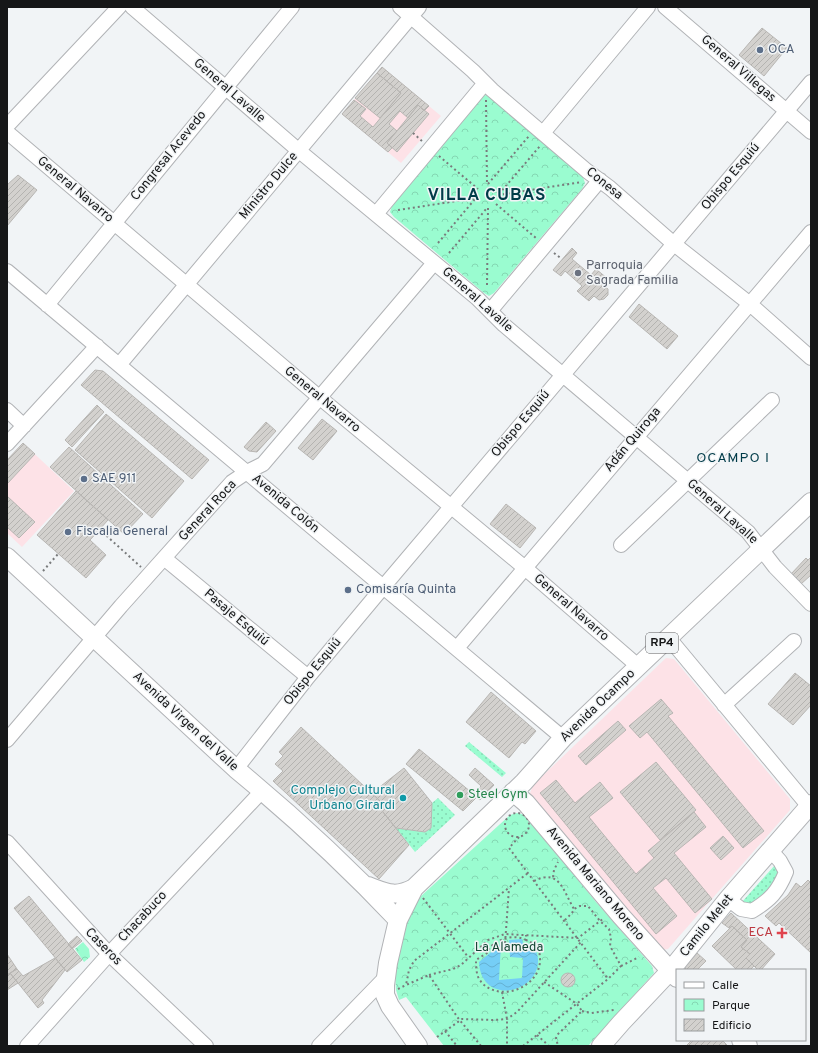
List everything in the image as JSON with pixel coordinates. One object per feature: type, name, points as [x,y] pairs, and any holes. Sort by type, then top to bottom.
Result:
[{"type":"main road","name":"Avenida Ocampo","points":[[418,1046],[390,1006],[385,995],[391,983],[388,963],[398,920],[419,893],[563,738],[811,502]]},
{"type":"main road","name":"Avenida Virgen del Valle","points":[[7,557],[236,769],[365,885],[398,920]]},
{"type":"main road","name":"Avenida Mariano Moreno","points":[[513,792],[526,803],[621,916],[674,974]]},
{"type":"main road","name":"Camilo Melet","points":[[678,969],[728,899],[810,807]]},
{"type":"main road","name":"Avenida Virgen del Valle","points":[[365,885],[389,894],[419,893]]},
{"type":"main road","name":"Camilo Melet","points":[[601,1046],[621,1022],[674,974]]},
{"type":"street","points":[[7,126],[119,7]]},
{"type":"street","name":"General Lavalle","points":[[132,7],[298,150],[477,298],[504,325],[748,532],[775,567],[811,604]]},
{"type":"street","name":"Congresal Acevedo","points":[[47,304],[292,7]]},
{"type":"street","name":"Conesa","points":[[400,7],[415,12],[538,137],[600,180],[674,244],[750,304],[811,358]]},
{"type":"street","points":[[538,137],[648,7]]},
{"type":"street","name":"General Villegas","points":[[665,7],[811,132]]},
{"type":"street","name":"Ministro Dulce","points":[[119,365],[415,12]]},
{"type":"street","name":"Obispo Esquiú","points":[[236,769],[308,678],[384,586],[811,82]]},
{"type":"street","points":[[376,214],[485,83]]},
{"type":"street","name":"General Navarro","points":[[7,132],[319,397],[525,568],[638,666]]},
{"type":"street","points":[[490,311],[600,180]]},
{"type":"street","name":"Adán Quiroga","points":[[457,648],[811,232]]},
{"type":"street","name":"General Roca","points":[[7,740],[94,638],[232,482],[263,464],[434,262]]},
{"type":"street","name":"Avenida Colón","points":[[7,271],[384,586],[563,738]]},
{"type":"street","points":[[7,444],[97,346]]},
{"type":"street","points":[[621,545],[772,400]]},
{"type":"street","points":[[7,410],[24,426]]},
{"type":"street","name":"Pasaje Esquiú","points":[[164,558],[308,678]]},
{"type":"street","points":[[668,637],[810,807]]},
{"type":"street","points":[[724,705],[794,641]]},
{"type":"street","name":"Chacabuco","points":[[27,1046],[109,954],[262,791]]},
{"type":"street","name":"Caseros","points":[[7,842],[109,954],[206,1046]]},
{"type":"street","points":[[728,899],[741,908],[752,911],[766,902],[780,887],[786,872],[780,861],[771,851]]},
{"type":"street","points":[[318,1046],[391,983]]},
{"type":"path","points":[[486,99],[487,185],[538,137]]},
{"type":"path","points":[[413,133],[422,142]]},
{"type":"path","points":[[538,137],[498,195],[582,182]]},
{"type":"path","points":[[437,154],[478,189]]},
{"type":"path","points":[[398,210],[476,198],[438,243]]},
{"type":"path","points":[[496,204],[537,239]]},
{"type":"path","points":[[449,253],[488,208],[487,285]]},
{"type":"path","points":[[551,251],[562,260]]},
{"type":"path","points":[[100,529],[142,568]]},
{"type":"path","points":[[43,570],[58,554]]},
{"type":"path","points":[[519,837],[508,832],[506,826],[506,822],[510,816],[517,813],[525,815],[529,822],[528,830],[509,848],[608,980]]},
{"type":"path","points":[[553,877],[556,863],[561,859]]},
{"type":"path","points":[[406,985],[409,970],[414,961],[528,873]]},
{"type":"path","points":[[534,881],[539,878],[553,877],[559,881],[574,909]]},
{"type":"path","points":[[501,944],[505,944],[509,887]]},
{"type":"path","points":[[419,893],[468,958]]},
{"type":"path","points":[[564,921],[574,909],[580,906],[588,906],[600,921],[609,929],[611,938],[610,946],[621,966]]},
{"type":"path","points":[[391,983],[406,985],[429,974],[461,965],[488,940],[505,934],[578,938],[608,915]]},
{"type":"path","points":[[526,935],[526,940]]},
{"type":"path","points":[[522,938],[531,942],[539,951],[540,962],[537,974],[529,984],[512,991],[502,992],[495,991],[479,979],[476,960],[487,953],[492,945],[505,939],[522,938]]},
{"type":"path","points":[[437,1037],[460,1020],[507,1019],[517,1012],[581,942]]},
{"type":"path","points":[[523,1046],[608,980],[621,966],[642,955]]},
{"type":"path","points":[[429,974],[460,1020],[481,1046]]},
{"type":"path","points":[[544,982],[577,1004],[582,1011],[592,1013],[615,1010]]},
{"type":"path","points":[[502,992],[507,1019],[507,1046]]},
{"type":"path","points":[[558,1046],[556,1038],[557,1035],[582,1011]]},
{"type":"path","points":[[446,1031],[457,1046]]},
{"type":"path","points":[[537,1035],[549,1046]]},
{"type":"shaded area","points":[[382,67],[441,116],[401,163],[342,114]]},
{"type":"shaded area","points":[[23,443],[74,491],[22,547],[7,533],[7,460]]},
{"type":"shaded area","points":[[666,658],[674,659],[790,799],[790,810],[668,949],[662,950],[658,948],[529,796],[533,785]]},
{"type":"green space","points":[[485,95],[490,97],[583,177],[585,183],[582,189],[494,293],[489,296],[394,217],[390,212],[392,206]]},
{"type":"green space","points":[[469,742],[506,773],[502,777],[465,746]]},
{"type":"green space","points":[[438,798],[455,815],[415,852],[396,828],[425,832],[431,828],[432,803]]},
{"type":"green space","name":"La Alameda","points":[[517,813],[525,815],[596,902],[652,966],[654,973],[588,1046],[444,1046],[406,997],[399,1000],[396,990],[395,973],[404,931],[411,911],[421,896],[510,815]]},
{"type":"green space","points":[[775,865],[777,877],[772,888],[753,904],[742,902]]},
{"type":"green space","points":[[83,942],[89,949],[90,957],[84,962],[75,949]]},
{"type":"water","points":[[522,939],[523,943],[534,949],[537,954],[538,960],[536,972],[529,981],[520,987],[510,990],[499,990],[489,985],[482,976],[479,962],[501,944],[499,980],[522,978],[523,958],[510,957],[509,940]]},
{"type":"building","points":[[762,28],[787,48],[764,76],[739,55]]},
{"type":"building","points":[[382,67],[429,106],[424,111],[418,105],[408,118],[400,111],[389,124],[397,131],[387,143],[392,148],[388,152],[342,114],[354,100],[366,109],[360,116],[373,127],[401,93],[377,73]]},
{"type":"building","points":[[377,73],[401,93],[380,118],[355,98]]},
{"type":"building","points":[[418,105],[429,114],[397,152],[387,143]]},
{"type":"building","points":[[18,175],[37,190],[7,226],[7,185]]},
{"type":"building","name":"Parroquia Sagrada Familia","points":[[572,248],[577,253],[572,259],[591,275],[596,269],[608,279],[603,285],[608,289],[608,295],[604,299],[599,300],[594,296],[589,301],[577,291],[582,286],[565,271],[561,276],[553,270]]},
{"type":"building","points":[[639,304],[678,336],[667,349],[629,317]]},
{"type":"building","points":[[95,370],[103,371],[209,460],[192,479],[81,385]]},
{"type":"building","points":[[97,405],[104,412],[72,447],[65,440]]},
{"type":"building","points":[[106,414],[184,481],[152,518],[75,450]]},
{"type":"building","points":[[322,419],[337,431],[313,460],[298,448]]},
{"type":"building","points":[[266,422],[276,431],[257,452],[249,451],[244,447]]},
{"type":"building","points":[[23,443],[35,454],[7,484],[7,460]]},
{"type":"building","name":"SAE 911","points":[[69,447],[143,514],[124,534],[50,467]]},
{"type":"building","name":"Fiscalia General","points":[[76,491],[108,520],[90,540],[106,555],[86,578],[37,535]]},
{"type":"building","points":[[7,496],[35,522],[19,538],[7,527]]},
{"type":"building","points":[[506,504],[536,528],[520,548],[490,524]]},
{"type":"building","points":[[811,557],[811,575],[801,584],[791,574],[806,558],[808,560]]},
{"type":"building","points":[[795,673],[811,686],[811,705],[793,725],[768,704]]},
{"type":"building","points":[[491,692],[536,731],[525,744],[522,742],[509,758],[466,722]]},
{"type":"building","points":[[661,699],[673,713],[668,716],[764,831],[743,848],[647,732],[640,738],[629,726]]},
{"type":"building","points":[[618,721],[626,730],[586,765],[578,756]]},
{"type":"building","points":[[301,727],[382,803],[379,807],[409,845],[379,879],[273,781],[283,771],[275,764],[283,756],[279,752]]},
{"type":"building","points":[[419,749],[477,797],[463,811],[406,764]]},
{"type":"building","points":[[656,762],[696,810],[660,840],[620,792]]},
{"type":"building","name":"Complejo Cultural Urbano Girardi","points":[[404,768],[432,803],[431,828],[425,832],[396,828],[379,807],[382,803],[372,793]]},
{"type":"building","points":[[475,768],[494,785],[480,800],[473,794],[481,786],[469,775]]},
{"type":"building","points":[[556,780],[575,803],[600,782],[613,798],[589,817],[636,874],[654,858],[648,851],[694,812],[706,827],[674,853],[712,899],[695,913],[666,878],[653,888],[677,916],[656,934],[540,793]]},
{"type":"building","points":[[723,836],[734,848],[721,860],[710,848]]},
{"type":"building","points":[[808,880],[811,883],[811,953],[779,923],[776,926],[765,916],[788,895],[796,883],[801,887]]},
{"type":"building","points":[[29,896],[82,960],[67,972],[14,908]]},
{"type":"building","points":[[731,913],[775,954],[762,969],[757,969],[746,958],[750,954],[741,947],[747,940],[732,926],[729,928],[722,923]]},
{"type":"building","points":[[732,926],[747,940],[741,947],[750,954],[746,958],[754,966],[751,969],[736,969],[712,946]]},
{"type":"building","points":[[77,936],[82,941],[72,949],[68,944]]},
{"type":"building","points":[[697,953],[706,961],[698,969],[686,969],[685,967]]},
{"type":"building","points":[[7,954],[17,969],[7,975]]},
{"type":"building","points":[[55,958],[65,970],[42,1000],[44,1003],[38,1008],[10,973],[17,969],[23,976]]},
{"type":"building","points":[[10,973],[18,983],[7,990],[7,975]]},
{"type":"building","points":[[565,973],[571,973],[575,977],[575,983],[571,987],[565,987],[561,983],[561,977]]},
{"type":"building","points":[[691,1041],[723,1041],[728,1046],[686,1046]]},
{"type":"place","name":"OCA","points":[[760,50]]},
{"type":"place","name":"Parroquia Sagrada Familia","points":[[578,273]]},
{"type":"place","name":"SAE 911","points":[[84,479]]},
{"type":"place","name":"Fiscalia General","points":[[68,532]]},
{"type":"place","name":"Comisaría Quinta","points":[[348,590]]},
{"type":"place","name":"Steel Gym","points":[[460,795]]},
{"type":"place","name":"Complejo Cultural Urbano Girardi","points":[[403,798]]},
{"type":"place","name":"ECA","points":[[782,933]]},
{"type":"district","name":"VILLA CUBAS","points":[[487,196]]},
{"type":"district","name":"OCAMPO I","points":[[733,458]]}]
